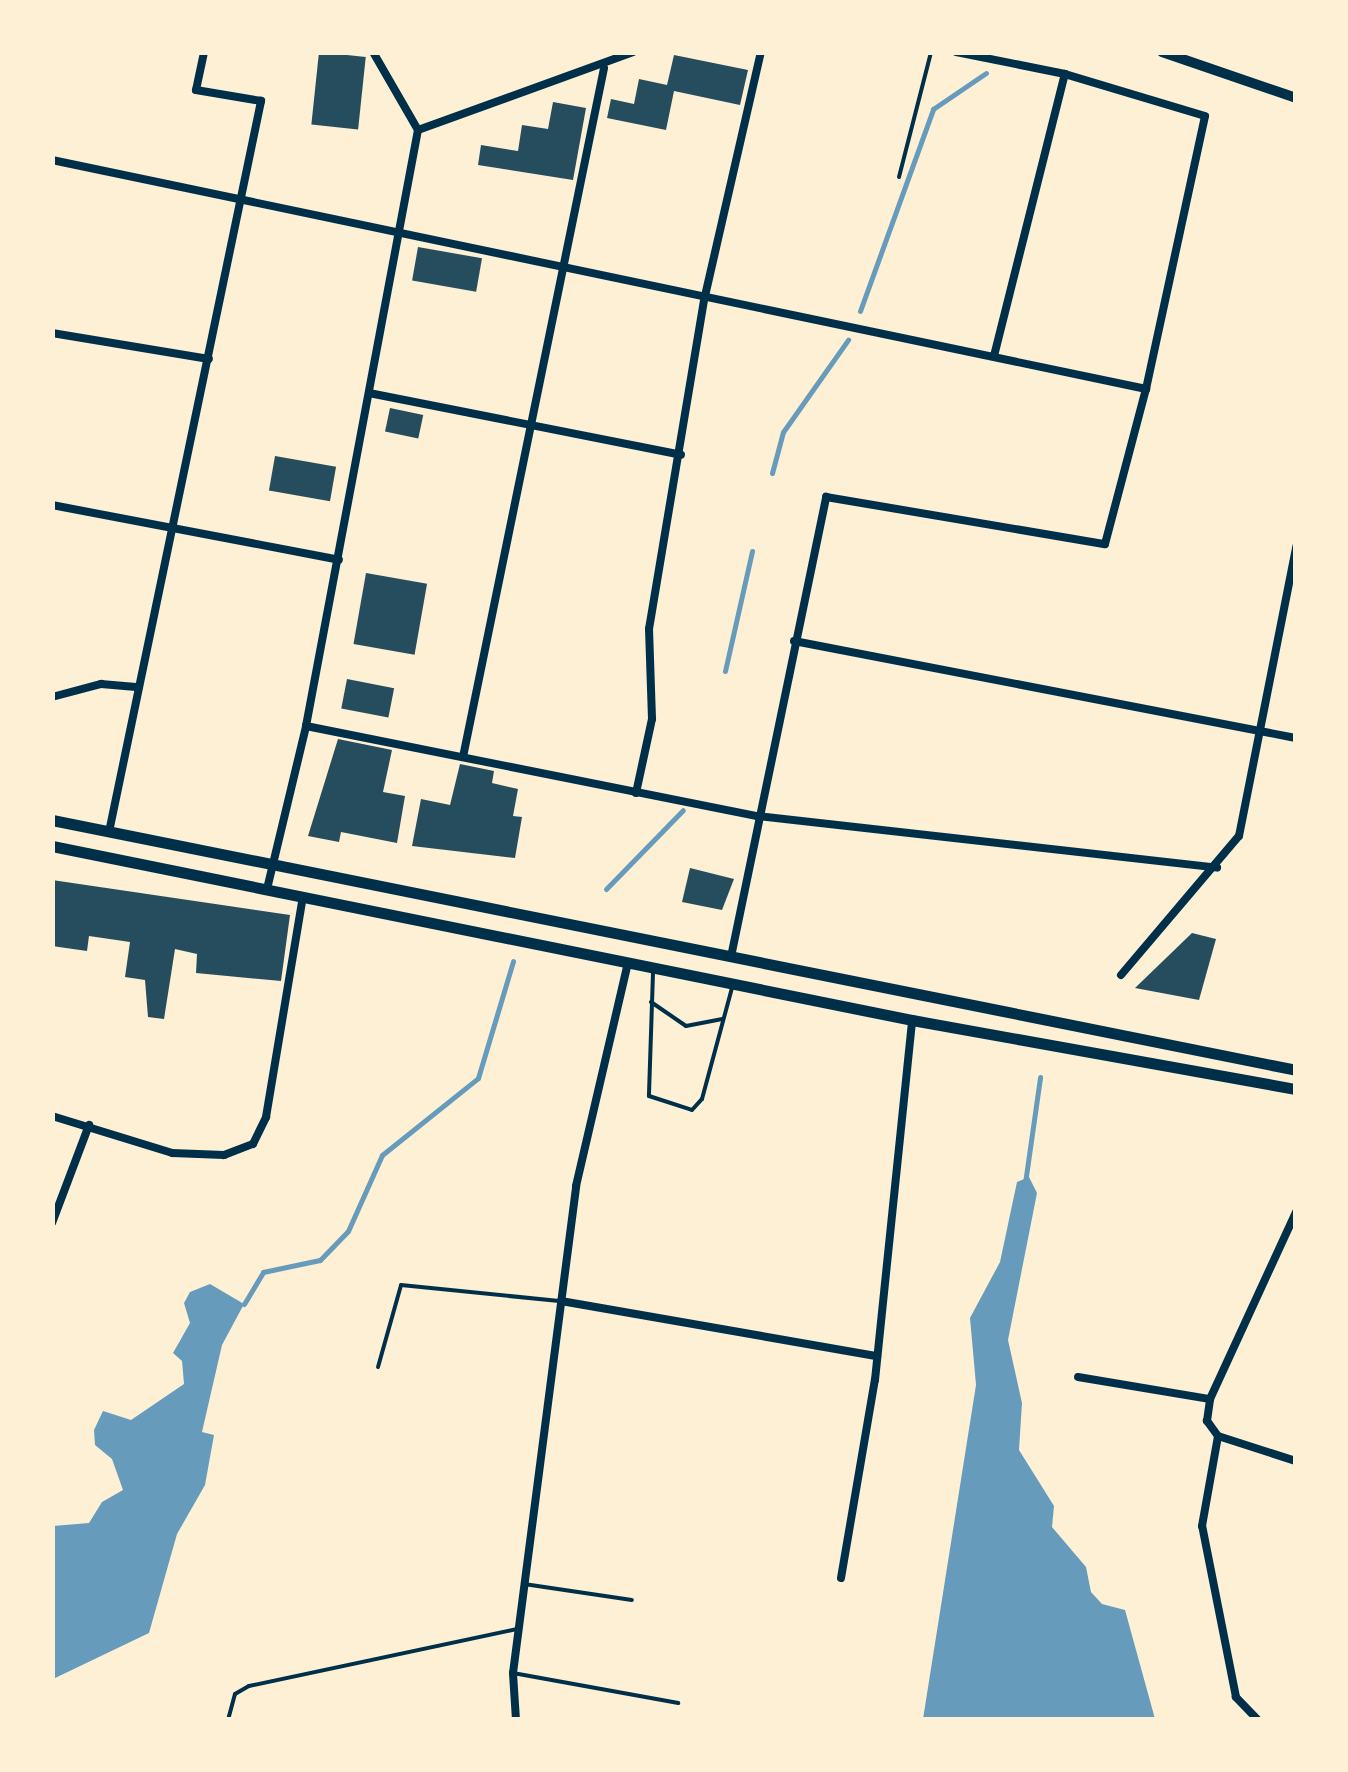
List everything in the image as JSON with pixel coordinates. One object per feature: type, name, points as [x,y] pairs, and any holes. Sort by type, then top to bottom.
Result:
[{"type":"main road","points":[[52,820],[732,952],[1296,1070]]},
{"type":"main road","points":[[52,846],[912,1020],[1296,1090]]},
{"type":"street","points":[[109,832],[177,529],[261,101],[196,90],[204,52]]},
{"type":"street","points":[[267,889],[306,726],[418,130],[373,52]]},
{"type":"street","points":[[418,130],[604,68],[633,52]]},
{"type":"street","points":[[636,793],[652,719],[649,630],[705,296],[761,52]]},
{"type":"street","points":[[732,952],[826,496],[1105,544],[1146,389],[1205,116],[1065,74],[956,52]]},
{"type":"street","points":[[1162,52],[1296,98]]},
{"type":"street","points":[[464,757],[528,427],[568,264],[604,68]]},
{"type":"street","points":[[994,356],[1065,74]]},
{"type":"street","points":[[52,160],[568,264],[1146,389]]},
{"type":"street","points":[[52,333],[209,359]]},
{"type":"street","points":[[369,393],[680,454]]},
{"type":"street","points":[[52,504],[339,560]]},
{"type":"street","points":[[1122,975],[1217,868],[1239,836],[1296,547]]},
{"type":"street","points":[[794,641],[1296,738]]},
{"type":"street","points":[[52,696],[101,684],[139,687]]},
{"type":"street","points":[[306,726],[757,816],[1217,868]]},
{"type":"street","points":[[52,1116],[172,1153],[224,1154],[253,1144],[266,1118],[304,896]]},
{"type":"street","points":[[516,1720],[512,1672],[576,1186],[628,962]]},
{"type":"street","points":[[841,1578],[877,1356],[912,1020]]},
{"type":"street","points":[[52,1223],[90,1125]]},
{"type":"street","points":[[1296,1212],[1291,1241],[1210,1399],[1207,1425],[1218,1436],[1296,1461]]},
{"type":"street","points":[[561,1301],[877,1356]]},
{"type":"street","points":[[1078,1377],[1210,1399]]},
{"type":"street","points":[[1218,1436],[1202,1526],[1236,1698],[1258,1720]]},
{"type":"lane","points":[[899,177],[930,52]]},
{"type":"lane","points":[[653,968],[648,1089],[654,1102],[692,1110],[700,1105],[733,984]]},
{"type":"lane","points":[[651,1002],[686,1026],[723,1019]]},
{"type":"lane","points":[[378,1367],[401,1285],[561,1301]]},
{"type":"lane","points":[[524,1584],[632,1600]]},
{"type":"lane","points":[[228,1720],[235,1694],[249,1686],[518,1628]]},
{"type":"lane","points":[[512,1672],[678,1703]]},
{"type":"water","points":[[1029,1177],[1037,1193],[1008,1340],[1022,1403],[1019,1450],[1054,1506],[1052,1527],[1086,1567],[1091,1592],[1102,1604],[1125,1610],[1155,1719],[923,1719],[976,1385],[970,1318],[1000,1262],[1017,1182]]},
{"type":"water","points":[[210,1284],[244,1304],[222,1345],[202,1432],[214,1435],[205,1485],[177,1534],[149,1633],[53,1679],[53,1526],[89,1523],[102,1502],[123,1490],[112,1459],[95,1445],[94,1430],[103,1411],[131,1420],[184,1384],[182,1361],[173,1353],[190,1323],[184,1303],[190,1292]]},
{"type":"building","points":[[319,52],[366,57],[358,130],[311,125]]},
{"type":"building","points":[[674,55],[748,70],[740,105],[674,91],[666,130],[607,118],[611,99],[634,104],[639,79],[667,85]]},
{"type":"building","points":[[553,102],[586,108],[573,180],[478,165],[481,145],[518,151],[522,125],[548,129]]},
{"type":"building","points":[[418,247],[482,258],[476,292],[412,280]]},
{"type":"building","points":[[390,408],[423,415],[418,439],[385,431]]},
{"type":"building","points":[[275,456],[336,467],[330,501],[269,490]]},
{"type":"building","points":[[366,573],[427,584],[415,655],[353,644]]},
{"type":"building","points":[[347,679],[394,688],[388,718],[341,708]]},
{"type":"building","points":[[338,739],[392,750],[383,792],[405,796],[397,843],[341,832],[339,842],[308,836]]},
{"type":"building","points":[[460,764],[494,771],[492,783],[518,789],[513,816],[522,817],[515,858],[412,846],[421,799],[450,805]]},
{"type":"building","points":[[690,868],[734,879],[722,910],[682,902]]},
{"type":"building","points":[[52,880],[290,915],[281,981],[196,973],[197,954],[175,949],[164,1019],[148,1017],[145,980],[125,977],[130,942],[89,936],[87,951],[52,946]]},
{"type":"building","points":[[1192,933],[1216,939],[1199,1000],[1135,988]]},
{"type":"waterway","points":[[860,311],[933,109],[986,73]]},
{"type":"waterway","points":[[772,473],[783,432],[848,340]]},
{"type":"waterway","points":[[725,671],[752,551]]},
{"type":"waterway","points":[[606,889],[683,810]]},
{"type":"waterway","points":[[244,1304],[263,1272],[320,1260],[348,1231],[382,1155],[478,1078],[513,961]]},
{"type":"waterway","points":[[1025,1183],[1040,1077]]}]
